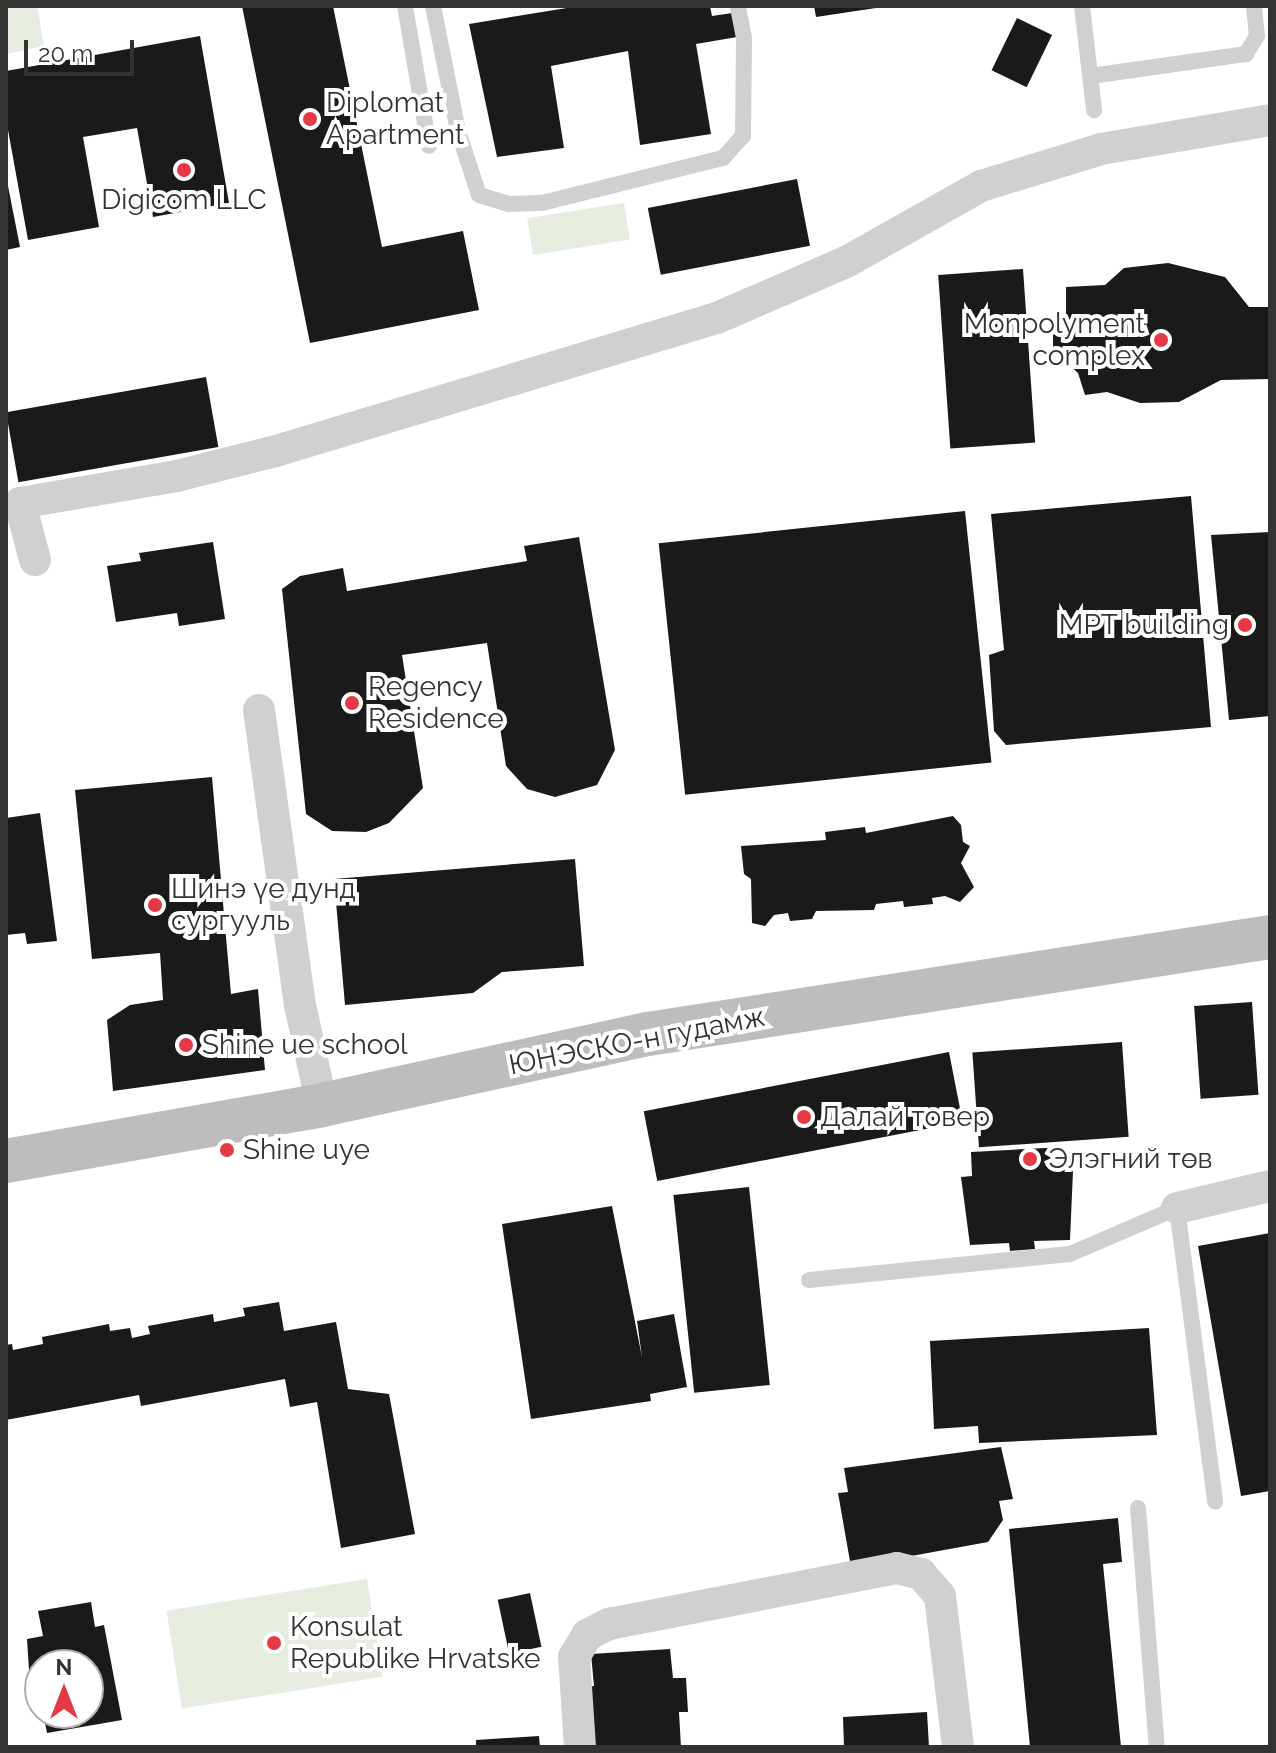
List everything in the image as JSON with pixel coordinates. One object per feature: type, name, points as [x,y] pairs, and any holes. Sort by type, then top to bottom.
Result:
[{"type":"main road","name":"ЮНЭСКО-н гудамж","points":[[6,1161],[322,1105],[648,1034],[1270,937]]},
{"type":"street","points":[[35,560],[20,503],[177,476],[276,451],[717,318],[848,261],[981,186],[1101,149],[1270,120]]},
{"type":"street","points":[[259,710],[300,1005],[322,1105]]},
{"type":"street","points":[[1177,1208],[1270,1186]]},
{"type":"street","points":[[580,1747],[574,1657],[587,1635],[609,1624],[897,1568],[921,1574],[940,1596],[958,1747]]},
{"type":"lane","points":[[405,6],[429,146]]},
{"type":"lane","points":[[433,6],[458,131],[479,195],[509,204],[542,203],[723,158],[743,136],[744,38],[738,6]]},
{"type":"lane","points":[[1082,6],[1094,110]]},
{"type":"lane","points":[[1091,76],[1246,54],[1257,36],[1254,6]]},
{"type":"lane","points":[[809,1280],[1070,1254],[1177,1208],[1215,1502]]},
{"type":"lane","points":[[1138,1508],[1157,1747]]},
{"type":"shaded area","points":[[6,6],[37,6],[44,46],[6,54]]},
{"type":"shaded area","points":[[624,203],[630,240],[533,255],[527,218]]},
{"type":"shaded area","name":"Konsulat Republike Hrvatske","points":[[367,1579],[382,1677],[182,1709],[166,1611]]},
{"type":"building","name":"Diplomat Apartment","points":[[242,6],[333,6],[382,247],[463,231],[479,310],[310,343]]},
{"type":"building","points":[[579,6],[710,6],[712,16],[739,12],[743,36],[696,44],[711,134],[640,145],[628,51],[551,66],[564,148],[497,157],[469,24]]},
{"type":"building","points":[[814,6],[876,6],[876,8],[816,17]]},
{"type":"building","points":[[1017,18],[1052,35],[1027,87],[992,70]]},
{"type":"building","name":"Digicom LLC","points":[[200,36],[229,203],[153,217],[137,128],[83,137],[99,227],[28,240],[6,119],[6,71]]},
{"type":"building","points":[[6,176],[20,247],[6,250]]},
{"type":"building","points":[[797,179],[810,246],[661,275],[648,208]]},
{"type":"building","name":"Monpolyment complex","points":[[1168,263],[1225,277],[1249,307],[1270,307],[1270,379],[1221,380],[1179,402],[1140,403],[1107,392],[1085,395],[1078,373],[1053,350],[1053,330],[1066,315],[1066,287],[1105,285],[1124,268]]},
{"type":"building","points":[[1023,269],[1035,443],[950,449],[938,275]]},
{"type":"building","points":[[206,377],[218,447],[18,482],[6,412]]},
{"type":"building","points":[[1191,496],[1211,727],[1006,745],[994,731],[989,655],[1004,650],[991,514]]},
{"type":"building","points":[[965,511],[991,763],[685,795],[659,543]]},
{"type":"building","name":"MPT building","points":[[1270,532],[1270,716],[1229,720],[1211,535]]},
{"type":"building","name":"Regency Residence","points":[[579,537],[615,750],[597,785],[555,797],[527,789],[506,766],[487,643],[402,655],[423,788],[389,823],[366,832],[332,831],[306,814],[282,589],[300,576],[343,568],[347,591],[527,561],[524,546]]},
{"type":"building","points":[[213,542],[225,619],[179,626],[177,613],[116,622],[107,566],[141,561],[139,553]]},
{"type":"building","points":[[212,777],[231,994],[258,989],[265,1070],[113,1091],[107,1020],[130,1005],[163,1000],[160,953],[92,959],[75,790]]},
{"type":"building","points":[[40,813],[57,941],[27,944],[25,933],[6,935],[6,818]]},
{"type":"building","points":[[953,816],[961,825],[963,842],[970,846],[961,863],[974,887],[960,902],[945,896],[932,898],[933,904],[904,907],[903,901],[876,904],[874,910],[816,911],[812,919],[790,921],[788,913],[774,915],[765,926],[752,923],[751,879],[744,874],[741,846],[826,840],[825,832],[865,827],[866,833]]},
{"type":"building","points":[[575,859],[584,966],[502,972],[473,993],[345,1005],[334,879]]},
{"type":"building","points":[[1252,1002],[1258,1095],[1201,1099],[1194,1006]]},
{"type":"building","points":[[1122,1042],[1129,1137],[979,1147],[972,1052]]},
{"type":"building","name":"Далай товер","points":[[949,1052],[963,1122],[657,1181],[644,1111]]},
{"type":"building","points":[[1065,1147],[1067,1172],[1073,1171],[1070,1240],[1034,1241],[1035,1249],[1010,1251],[1009,1243],[970,1245],[961,1177],[972,1176],[971,1152]]},
{"type":"building","points":[[749,1187],[770,1385],[694,1393],[673,1195]]},
{"type":"building","points":[[612,1206],[642,1357],[637,1321],[674,1314],[687,1387],[650,1394],[651,1401],[531,1419],[502,1224]]},
{"type":"building","points":[[1270,1233],[1270,1491],[1241,1496],[1198,1246]]},
{"type":"building","points":[[279,1302],[284,1331],[336,1322],[348,1389],[389,1394],[415,1534],[341,1548],[317,1402],[290,1407],[285,1379],[141,1406],[139,1395],[6,1420],[6,1345],[12,1344],[13,1350],[43,1344],[42,1337],[109,1324],[110,1331],[130,1328],[132,1338],[150,1334],[148,1326],[213,1314],[214,1322],[245,1316],[243,1308]]},
{"type":"building","points":[[1149,1328],[1157,1435],[979,1443],[978,1426],[934,1429],[930,1341]]},
{"type":"building","points":[[1001,1447],[1013,1499],[999,1501],[1003,1520],[988,1542],[851,1567],[838,1493],[848,1492],[844,1468]]},
{"type":"building","points":[[1118,1518],[1122,1562],[1103,1564],[1121,1747],[1030,1747],[1009,1529]]},
{"type":"building","points":[[530,1593],[541,1647],[509,1654],[498,1600]]},
{"type":"building","points":[[91,1602],[95,1627],[104,1625],[122,1720],[104,1723],[104,1649],[28,1649],[27,1639],[43,1636],[38,1611]]},
{"type":"building","points":[[670,1649],[673,1678],[686,1678],[688,1712],[679,1712],[681,1747],[588,1747],[584,1687],[594,1686],[591,1654]]},
{"type":"building","points":[[927,1712],[929,1747],[844,1747],[843,1717]]},
{"type":"building","points":[[46,1729],[70,1729],[47,1733]]},
{"type":"building","points":[[539,1736],[540,1747],[476,1747],[476,1740]]},
{"type":"place","name":"Diplomat Apartment","points":[[310,119]]},
{"type":"place","name":"Digicom LLC","points":[[184,170]]},
{"type":"place","name":"Monpolyment complex","points":[[1161,340]]},
{"type":"place","name":"MPT building","points":[[1245,625]]},
{"type":"place","name":"Regency Residence","points":[[352,703]]},
{"type":"place","name":"Шинэ үе дунд сургууль","points":[[155,905]]},
{"type":"place","name":"Shine ue school","points":[[186,1045]]},
{"type":"place","name":"Далай товер","points":[[804,1117]]},
{"type":"place","name":"Shine uye","points":[[227,1150]]},
{"type":"place","name":"Элэгний төв","points":[[1030,1159]]},
{"type":"place","name":"Konsulat Republike Hrvatske","points":[[274,1643]]}]
